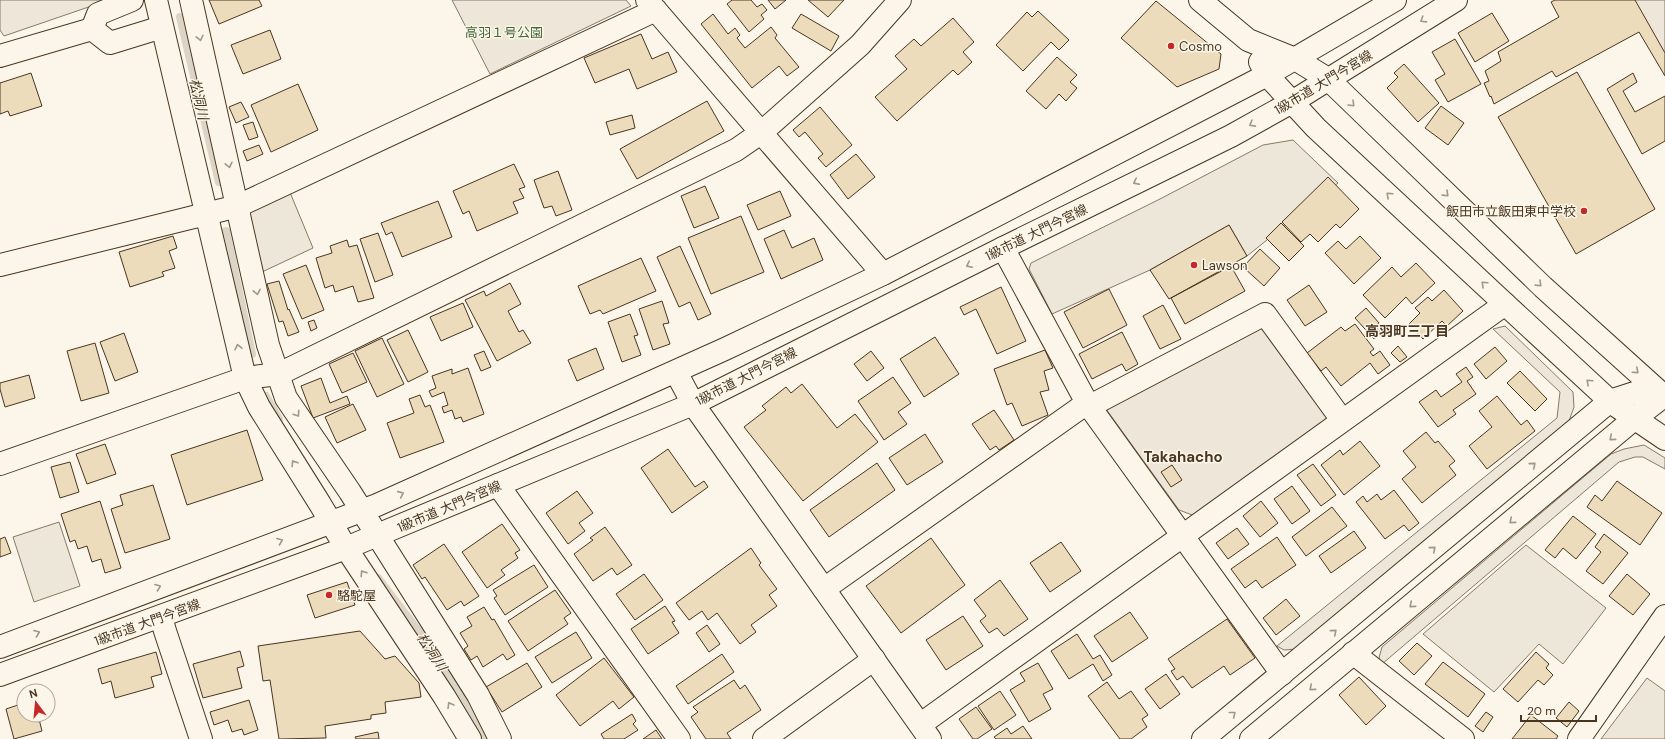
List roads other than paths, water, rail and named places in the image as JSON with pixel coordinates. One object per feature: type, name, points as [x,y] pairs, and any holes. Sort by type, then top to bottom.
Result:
[{"type":"street","points":[[0,56],[92,28],[98,14],[132,0]]},
{"type":"street","points":[[0,464],[245,378],[279,374],[736,150],[762,132],[860,46],[900,0]]},
{"type":"street","points":[[1200,0],[1248,40],[1295,59],[1328,79],[1543,287],[1662,392]]},
{"type":"street","points":[[0,647],[361,510],[378,505],[676,372],[883,274],[1267,75],[1395,0]]},
{"type":"street","name":"1級市道 大門今宮線","points":[[0,675],[161,617],[377,536],[693,404],[1003,248],[1231,136],[1292,102],[1456,0]]},
{"type":"street","points":[[92,28],[110,43],[159,14],[191,2],[268,345],[286,398],[361,510],[478,694],[500,739]]},
{"type":"street","points":[[0,265],[238,206],[652,5],[883,274]]},
{"type":"street","points":[[159,14],[245,378],[259,407],[346,548],[444,696],[470,739]]},
{"type":"street","points":[[1248,40],[1267,75],[1316,128],[1610,402],[1665,439]]},
{"type":"street","points":[[1003,248],[1088,404],[1282,674]]},
{"type":"street","points":[[676,372],[693,404],[926,732],[1182,536],[1504,304]]},
{"type":"street","points":[[824,589],[1088,404],[1265,314],[1342,420]]},
{"type":"street","points":[[1203,739],[1610,402],[1662,392]]},
{"type":"street","points":[[1251,739],[1634,419],[1662,392]]},
{"type":"street","points":[[498,485],[680,739]]},
{"type":"street","points":[[1579,739],[1665,616]]},
{"type":"street","points":[[161,617],[164,631],[201,739]]},
{"type":"street","points":[[1353,653],[1463,739]]},
{"type":"street","points":[[764,739],[874,659]]},
{"type":"waterway","name":"松洞川","points":[[180,17],[219,182]]},
{"type":"waterway","name":"松洞川","points":[[226,231],[252,354]]},
{"type":"waterway","name":"松洞川","points":[[266,396],[279,419]]},
{"type":"waterway","name":"松洞川","points":[[378,578],[430,646],[479,727],[484,739]]},
{"type":"place","name":"Cosmo","points":[[1171,46]]},
{"type":"place","name":"飯田市立飯田東中学校","points":[[1584,211]]},
{"type":"place","name":"Lawson","points":[[1194,265]]},
{"type":"place","name":"駱駝屋","points":[[329,595]]},
{"type":"district","name":"高羽町三丁目","points":[[1407,331]]},
{"type":"district","name":"Takahacho","points":[[1183,457]]},
{"type":"park label","name":"高羽１号公園","points":[[504,32]]}]
